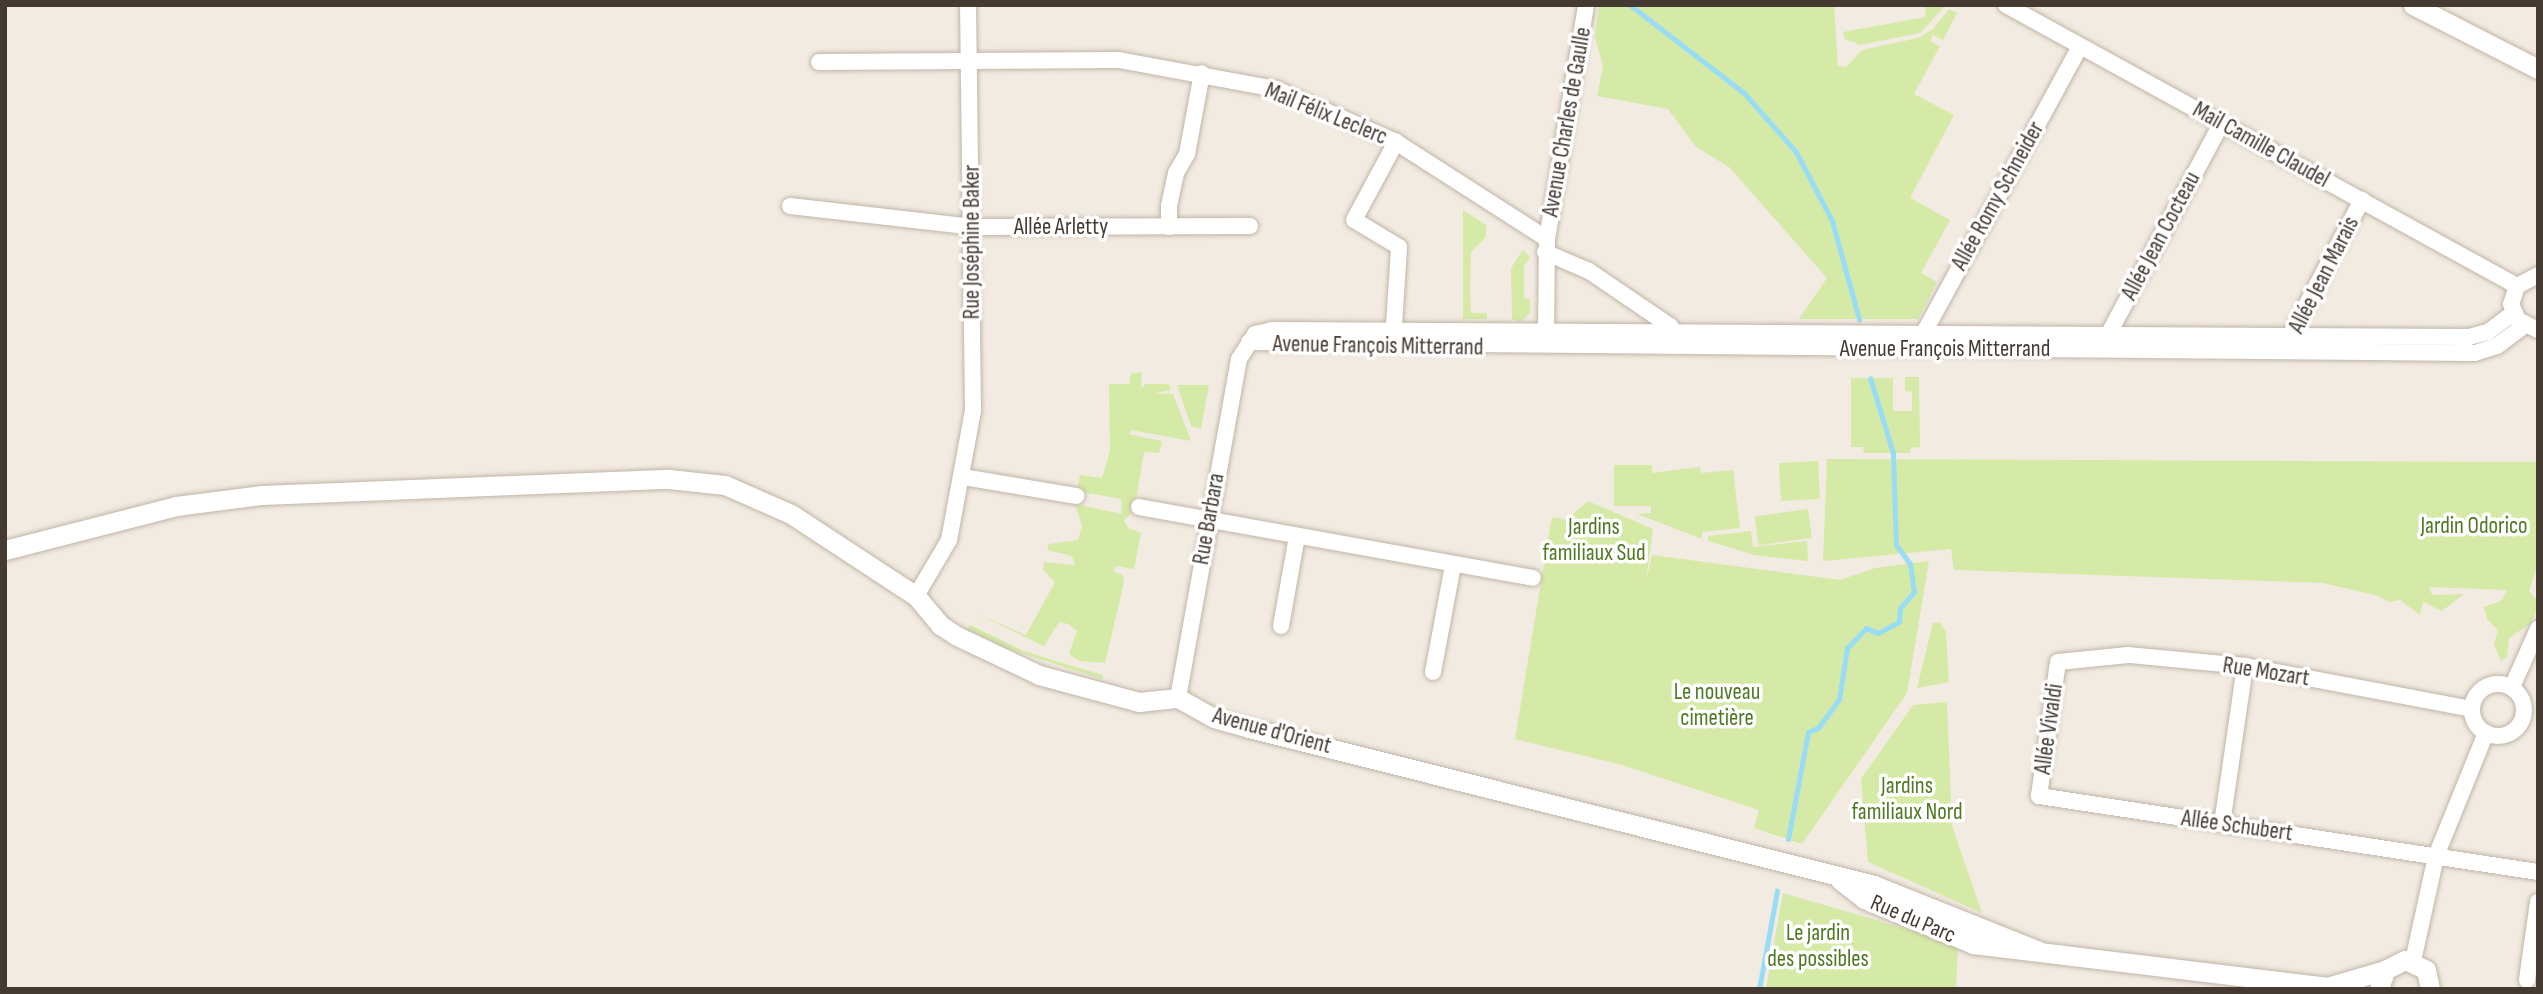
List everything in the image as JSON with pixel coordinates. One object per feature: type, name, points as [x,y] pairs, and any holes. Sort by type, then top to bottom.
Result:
[{"type":"street","name":"Rue Joséphine Baker","points":[[916,596],[948,540],[973,411],[974,227],[968,5]]},
{"type":"street","name":"Avenue Charles de Gaulle","points":[[1546,245],[1586,5]]},
{"type":"street","name":"Mail Camille Claudel","points":[[2006,5],[2517,286]]},
{"type":"street","points":[[2413,5],[2538,69]]},
{"type":"street","name":"Allée Romy Schneider","points":[[1926,342],[2080,46]]},
{"type":"street","name":"Mail Félix Leclerc","points":[[819,62],[1119,60],[1202,73],[1276,89],[1396,142],[1675,333]]},
{"type":"street","points":[[1169,227],[1175,173],[1186,154],[1202,73]]},
{"type":"street","name":"Allée Jean Cocteau","points":[[2108,343],[2221,124]]},
{"type":"street","points":[[1393,339],[1399,247],[1354,220],[1396,142]]},
{"type":"street","name":"Allée Jean Marais","points":[[2290,343],[2361,201]]},
{"type":"street","name":"Allée Arletty","points":[[790,205],[974,227],[1250,226]]},
{"type":"street","points":[[1546,245],[1550,340]]},
{"type":"street","points":[[2525,323],[2517,286],[2538,275]]},
{"type":"street","name":"Avenue François Mitterrand","points":[[1550,340],[1675,333],[1926,342],[2290,343],[2475,353],[2497,346],[2525,323]]},
{"type":"street","points":[[1675,333],[1685,348]]},
{"type":"street","name":"Avenue François Mitterrand","points":[[1249,342],[1550,340],[1685,348],[1926,342]]},
{"type":"street","name":"Rue Barbara","points":[[1178,698],[1239,359],[1249,342]]},
{"type":"street","points":[[962,477],[1076,496]]},
{"type":"street","points":[[5,550],[176,506],[228,498],[670,479],[725,485],[791,514],[916,596],[940,625],[1039,676],[1139,702],[1178,698]]},
{"type":"street","points":[[1139,507],[1533,578]]},
{"type":"street","points":[[1281,626],[1297,536]]},
{"type":"street","points":[[1433,672],[1453,565]]},
{"type":"street","points":[[2512,687],[2538,629]]},
{"type":"street","name":"Rue Mozart","points":[[2058,662],[2128,656],[2245,666],[2472,709]]},
{"type":"street","name":"Allée Vivaldi","points":[[2039,796],[2058,662]]},
{"type":"street","points":[[2222,824],[2245,666]]},
{"type":"street","points":[[2486,687],[2512,687],[2531,708],[2510,734],[2486,733],[2476,723],[2472,709],[2486,687]]},
{"type":"street","name":"Avenue d'Orient","points":[[1178,698],[1214,718],[1839,879]]},
{"type":"street","points":[[2432,988],[2426,970],[2413,961],[2436,856],[2486,733]]},
{"type":"street","name":"Allée Schubert","points":[[2039,796],[2538,872]]},
{"type":"street","name":"Rue du Parc","points":[[1839,879],[1874,885],[2039,951],[2337,987],[2385,970],[2397,961],[2413,961]]},
{"type":"street","points":[[2527,980],[2538,902]]},
{"type":"street","points":[[2379,989],[2385,970]]},
{"type":"green space","points":[[1599,5],[1834,5],[1838,66],[1846,67],[1862,50],[1918,38],[1933,29],[1949,9],[1957,13],[1943,40],[1933,35],[1930,41],[1940,46],[1914,94],[1954,115],[1910,198],[1950,220],[1921,273],[1937,282],[1918,319],[1799,319],[1827,278],[1729,167],[1696,147],[1668,109],[1597,96],[1603,66],[1595,37]]},
{"type":"green space","points":[[1925,5],[1946,5],[1920,33],[1860,45],[1845,39],[1843,32],[1926,17]]},
{"type":"green space","points":[[1463,210],[1486,225],[1486,237],[1471,252],[1470,291],[1471,313],[1487,313],[1487,319],[1463,319]]},
{"type":"green space","points":[[1523,250],[1530,257],[1524,266],[1524,298],[1530,299],[1530,313],[1520,322],[1512,319],[1511,268]]},
{"type":"green space","points":[[1142,372],[1141,389],[1145,384],[1169,384],[1171,390],[1155,393],[1173,394],[1191,441],[1131,430],[1129,434],[1162,441],[1159,453],[1144,452],[1134,511],[1124,520],[1128,528],[1141,533],[1134,569],[1117,566],[1113,571],[1123,575],[1124,582],[1105,663],[1079,661],[1069,654],[1077,631],[1068,624],[1059,622],[1044,646],[973,612],[1026,635],[1055,582],[1043,570],[1044,562],[1075,565],[1072,556],[1047,550],[1049,544],[1078,540],[1082,526],[1075,504],[1122,514],[1121,499],[1077,491],[1080,475],[1102,478],[1110,451],[1109,384],[1130,384],[1130,374]]},
{"type":"green space","points":[[1905,377],[1919,377],[1920,447],[1911,448],[1910,453],[1864,453],[1863,447],[1851,447],[1851,378],[1893,378],[1893,411],[1912,411],[1912,392],[1905,391]]},
{"type":"green space","points":[[1177,385],[1209,385],[1201,429],[1191,426]]},
{"type":"green space","name":"Jardin Odorico","points":[[1827,459],[2538,462],[2538,564],[2529,591],[2537,600],[2537,609],[2531,623],[2509,638],[2507,657],[2501,661],[2494,644],[2498,630],[2487,619],[2484,607],[2501,601],[2507,590],[2429,587],[2432,595],[2464,594],[2442,611],[2423,602],[2420,615],[2400,600],[2389,602],[2379,596],[2323,583],[1954,570],[1951,549],[1823,561]]},
{"type":"green space","points":[[1818,461],[1820,499],[1781,501],[1779,463]]},
{"type":"green space","name":"Jardins familiaux Sud","points":[[1614,465],[1652,465],[1652,473],[1700,467],[1701,473],[1733,470],[1740,528],[1702,532],[1702,539],[1637,514],[1651,513],[1651,506],[1614,506]]},
{"type":"green space","name":"Le nouveau cimetière","points":[[1588,501],[1653,529],[1646,582],[1652,555],[1840,580],[1875,568],[1929,561],[1907,693],[1802,844],[1754,828],[1759,810],[1622,765],[1515,739],[1551,522],[1553,517],[1566,520]]},
{"type":"green space","points":[[1808,509],[1812,538],[1759,545],[1755,517]]},
{"type":"green space","points":[[1751,531],[1753,547],[1807,541],[1808,561],[1754,555],[1708,541],[1708,536]]},
{"type":"green space","points":[[1940,622],[1946,632],[1949,682],[1917,688],[1933,623]]},
{"type":"green space","points":[[970,625],[1023,651],[1103,675],[1102,679],[1003,647],[1000,652],[995,649],[997,644],[970,630],[965,633]]},
{"type":"green space","name":"Jardins familiaux Nord","points":[[1947,702],[1952,826],[1982,913],[1868,862],[1861,779],[1913,705]]},
{"type":"green space","name":"Le jardin des possibles","points":[[1783,893],[1958,944],[1956,989],[1766,989]]},
{"type":"waterway","points":[[1630,5],[1744,93],[1796,152],[1832,221],[1859,319]]},
{"type":"waterway","points":[[1788,839],[1808,732],[1818,728],[1839,699],[1847,648],[1866,628],[1878,633],[1899,622],[1900,608],[1914,592],[1910,564],[1896,545],[1893,453],[1870,378]]},
{"type":"waterway","points":[[1759,989],[1777,891]]}]
